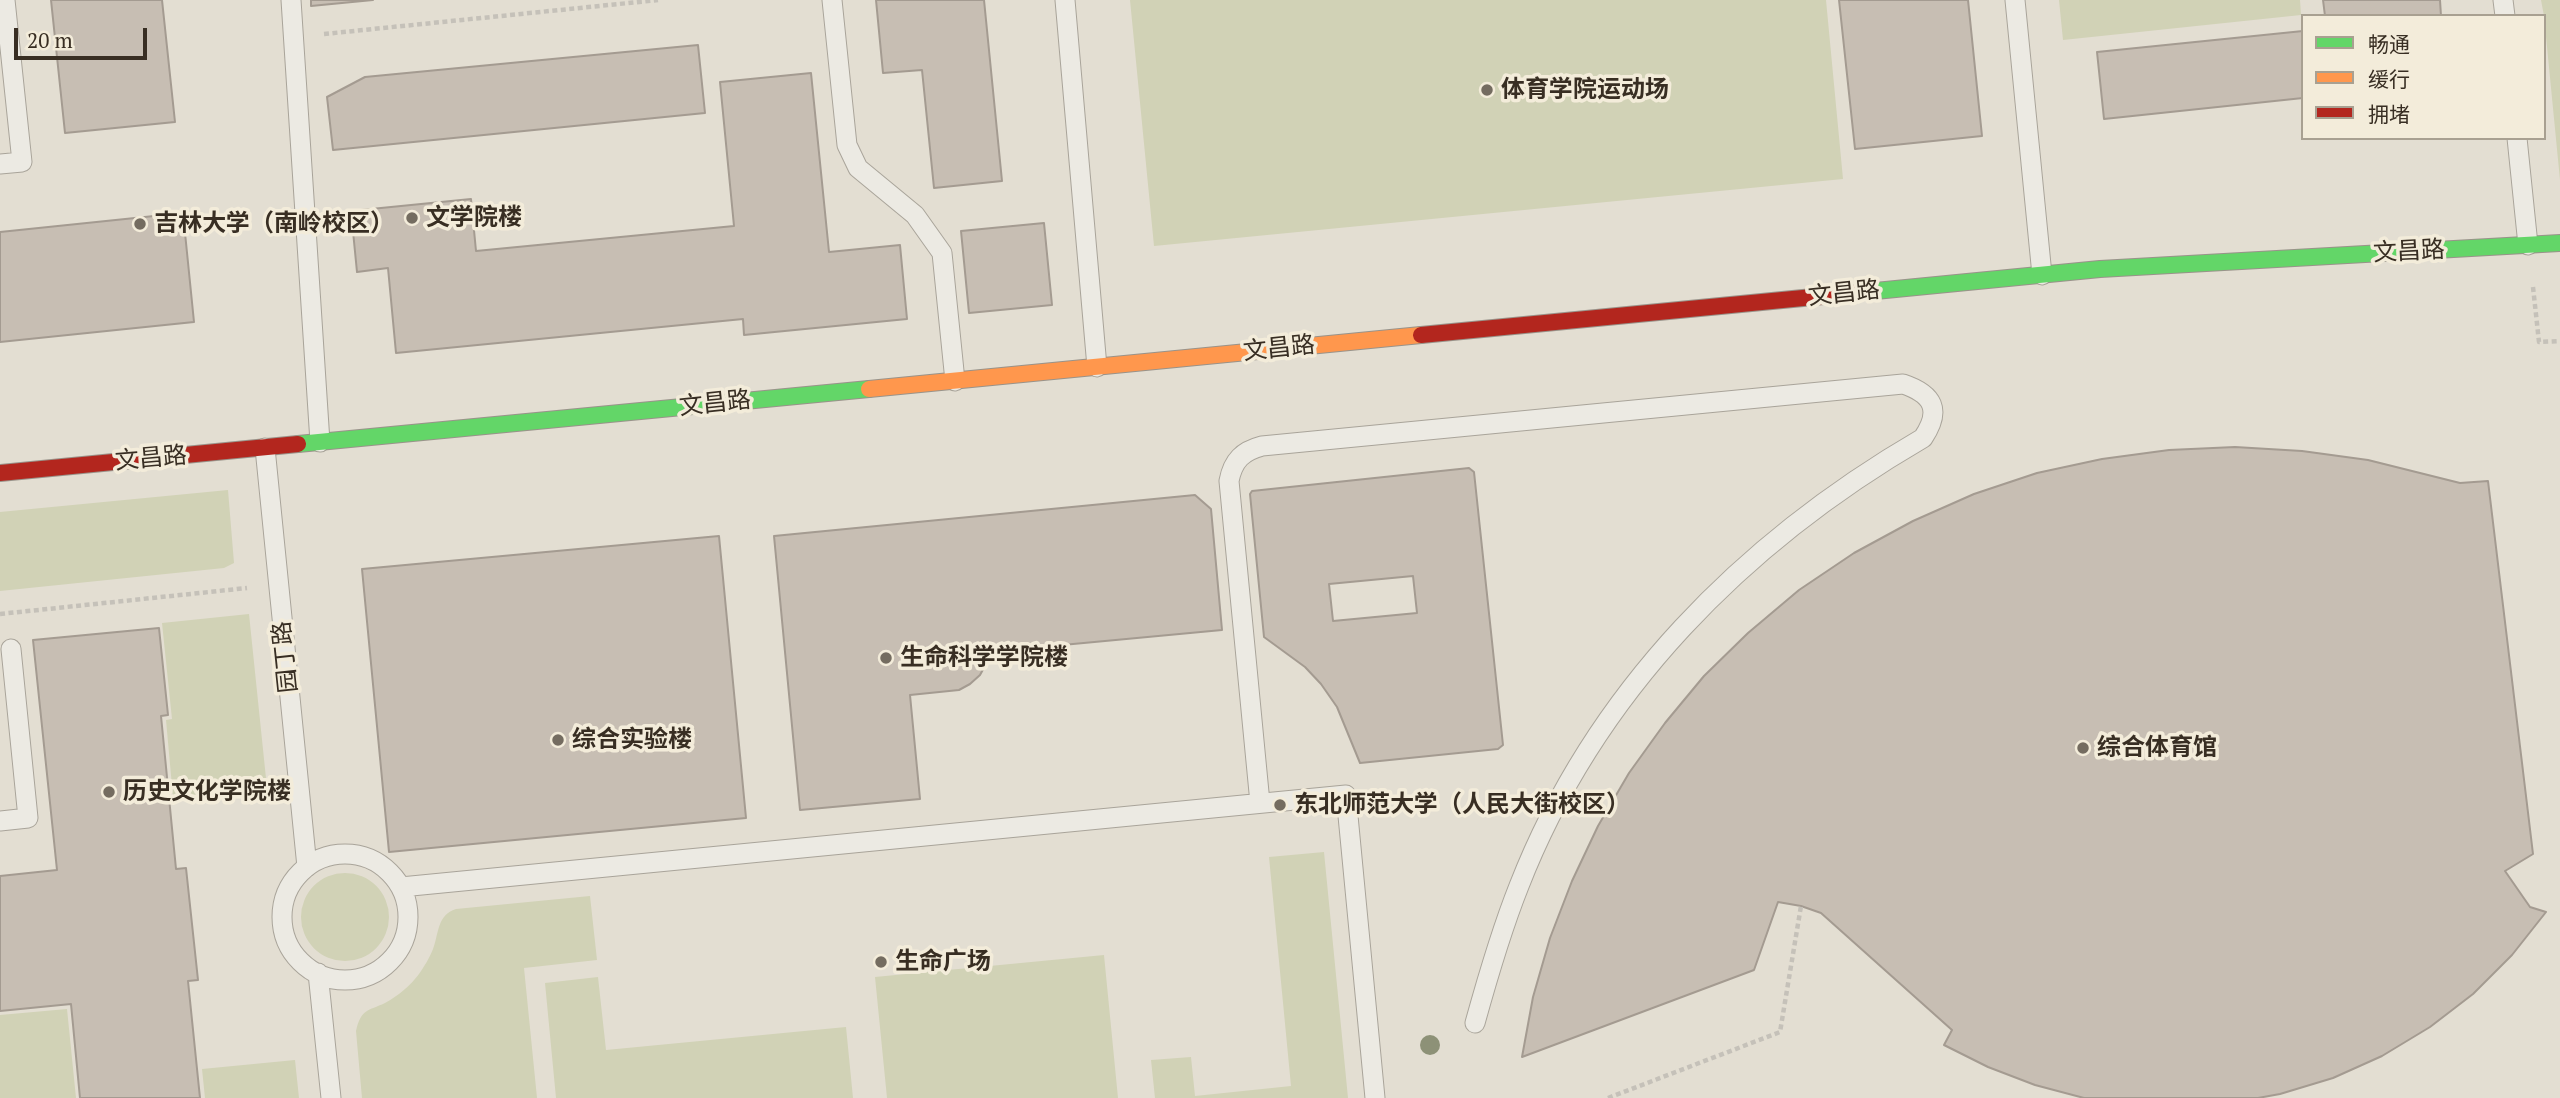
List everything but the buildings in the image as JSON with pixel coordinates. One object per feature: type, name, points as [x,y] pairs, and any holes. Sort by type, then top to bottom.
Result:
[{"type":"street","name":"文昌路","points":[[0,473],[2100,269],[2560,243]]},
{"type":"lane","points":[[0,164],[22,162],[5,0]]},
{"type":"lane","points":[[291,0],[320,442]]},
{"type":"lane","points":[[832,0],[847,145],[858,169],[915,215],[942,253],[955,381]]},
{"type":"lane","points":[[1065,0],[1097,367]]},
{"type":"lane","points":[[2015,0],[2042,275]]},
{"type":"lane","points":[[2517,140],[2528,245]]},
{"type":"lane","points":[[1260,803],[1229,481],[1237,460],[1248,450],[1262,446],[1903,384],[1921,390],[1930,401],[1934,414],[1932,425],[1923,438],[1840,489],[1780,534],[1725,583],[1674,636],[1627,694],[1586,754],[1550,818],[1520,884],[1494,953],[1475,1023]]},
{"type":"lane","name":"园丁路","points":[[265,448],[307,867]]},
{"type":"lane","points":[[0,821],[29,818],[11,649]]},
{"type":"lane","points":[[401,887],[1346,795],[1375,1098]]},
{"type":"lane","points":[[353,855],[372,860],[388,871],[401,887],[407,906],[408,927],[401,947],[389,963],[371,975],[351,980],[330,978],[310,970],[295,956],[285,937],[282,917],[284,900],[292,884],[307,867],[333,856],[353,855]]},
{"type":"lane","points":[[318,973],[331,1098]]},
{"type":"path","points":[[294,37],[658,0]]},
{"type":"path","points":[[2528,245],[2539,342],[2560,341]]},
{"type":"path","points":[[0,614],[279,584]]},
{"type":"path","points":[[1608,1098],[1780,1032],[1801,906]]},
{"type":"green space","name":"体育学院运动场","points":[[1130,0],[1826,0],[1843,179],[1154,246]]},
{"type":"green space","points":[[2059,0],[2300,0],[2301,15],[2063,40]]},
{"type":"green space","points":[[2541,0],[2560,0],[2560,180],[2546,14],[2544,14]]},
{"type":"green space","points":[[228,490],[234,563],[224,568],[0,591],[0,512]]},
{"type":"green space","points":[[249,614],[267,788],[173,797],[166,720],[172,719],[162,623]]},
{"type":"green space","points":[[1324,852],[1348,1098],[1155,1098],[1151,1060],[1191,1057],[1195,1096],[1291,1086],[1269,857]]},
{"type":"green space","points":[[345,873],[370,880],[382,892],[389,917],[382,942],[370,954],[345,961],[320,954],[308,942],[301,917],[308,892],[320,880]]},
{"type":"green space","points":[[590,896],[597,960],[524,968],[537,1098],[362,1098],[356,1031],[360,1018],[395,997],[416,978],[430,955],[445,916],[456,909]]},
{"type":"green space","points":[[1104,955],[1118,1098],[887,1098],[875,977]]},
{"type":"green space","points":[[598,977],[606,1050],[846,1027],[853,1098],[556,1098],[545,983]]},
{"type":"green space","points":[[67,1009],[76,1098],[0,1098],[0,1015]]},
{"type":"green space","points":[[295,1060],[299,1098],[205,1098],[202,1069]]},
{"type":"traffic: fast","points":[[1865,292],[2100,269],[2560,243]]},
{"type":"traffic: fast","points":[[298,444],[869,389]]},
{"type":"traffic: slow","points":[[869,389],[1421,335]]},
{"type":"traffic: jam","points":[[1421,335],[1865,292]]},
{"type":"traffic: jam","points":[[0,473],[298,444]]},
{"type":"place","name":"体育学院运动场","points":[[1487,90]]},
{"type":"place","name":"文学院楼","points":[[412,218]]},
{"type":"place","name":"吉林大学（南岭校区）","points":[[140,224]]},
{"type":"place","name":"生命科学学院楼","points":[[886,658]]},
{"type":"place","name":"综合实验楼","points":[[558,740]]},
{"type":"place","name":"综合体育馆","points":[[2083,748]]},
{"type":"place","name":"历史文化学院楼","points":[[109,792]]},
{"type":"place","name":"东北师范大学（人民大街校区）","points":[[1280,805]]},
{"type":"place","name":"生命广场","points":[[881,962]]}]
